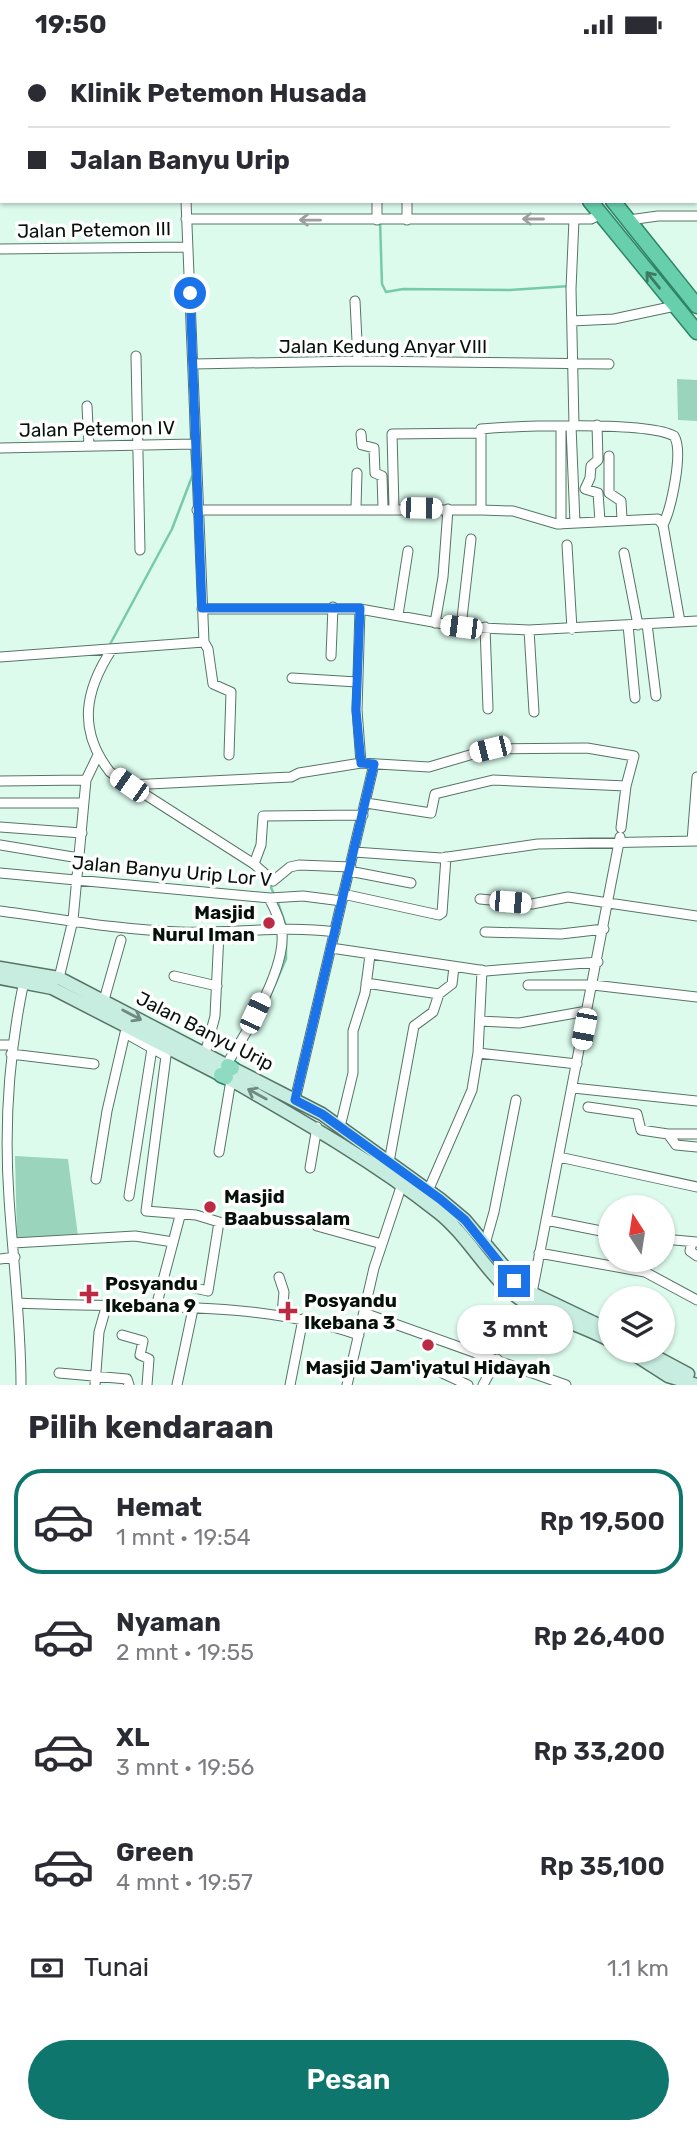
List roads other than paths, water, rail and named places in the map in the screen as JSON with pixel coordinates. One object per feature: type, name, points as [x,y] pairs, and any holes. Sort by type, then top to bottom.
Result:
[{"type":"highway","points":[[592,203],[697,332]]},
{"type":"highway","points":[[615,203],[697,306]]},
{"type":"highway","points":[[675,306],[683,289]]},
{"type":"highway","points":[[675,306],[697,306]]},
{"type":"main road","name":"Jalan Banyu Urip","points":[[0,968],[59,978],[205,1054],[227,1072],[317,1128],[456,1227],[509,1289],[523,1300],[598,1335]]},
{"type":"main road","name":"Jalan Banyu Urip","points":[[0,978],[51,988],[152,1044],[295,1100],[340,1127],[465,1220],[514,1281],[532,1293],[598,1325]]},
{"type":"main road","points":[[648,1363],[677,1382],[697,1385]]},
{"type":"main road","points":[[665,1363],[682,1373],[697,1376]]},
{"type":"street","points":[[186,203],[185,247],[193,364],[192,444],[204,642],[208,649],[213,684],[231,692],[229,755]]},
{"type":"street","points":[[377,203],[379,221]]},
{"type":"street","points":[[407,203],[407,220]]},
{"type":"street","points":[[186,219],[591,219],[601,214]]},
{"type":"street","points":[[629,221],[659,216],[697,216]]},
{"type":"street","points":[[561,524],[572,364],[574,219]]},
{"type":"street","name":"Jalan Petemon III","points":[[0,249],[185,247]]},
{"type":"street","points":[[355,301],[358,361]]},
{"type":"street","points":[[573,321],[614,319],[675,306]]},
{"type":"street","points":[[136,356],[140,550]]},
{"type":"street","name":"Jalan Kedung Anyar VIII","points":[[193,364],[358,361],[609,364]]},
{"type":"street","points":[[87,406],[89,446]]},
{"type":"street","points":[[597,425],[598,460],[591,465],[590,478],[585,489],[598,493],[600,521]]},
{"type":"street","points":[[481,510],[482,429],[597,425],[669,433],[677,441],[674,481],[663,525],[680,622]]},
{"type":"street","points":[[569,426],[575,523]]},
{"type":"street","points":[[394,508],[392,434],[480,433]]},
{"type":"street","points":[[361,434],[362,445],[374,448],[375,473],[382,476],[383,507]]},
{"type":"street","name":"Jalan Petemon IV","points":[[0,448],[192,444]]},
{"type":"street","points":[[609,456],[608,489],[621,501],[622,519]]},
{"type":"street","points":[[356,507],[357,473]]},
{"type":"street","points":[[197,510],[356,507],[481,510],[513,512],[561,524],[653,518],[663,525]]},
{"type":"street","points":[[435,623],[443,577],[448,509]]},
{"type":"street","points":[[461,627],[471,540]]},
{"type":"street","points":[[567,545],[572,629]]},
{"type":"street","points":[[398,615],[408,551]]},
{"type":"street","points":[[625,553],[643,624],[656,696]]},
{"type":"street","points":[[331,656],[333,607]]},
{"type":"street","points":[[202,608],[360,608],[461,627],[529,630],[697,621]]},
{"type":"street","points":[[360,608],[357,729],[361,763]]},
{"type":"street","points":[[628,625],[635,698]]},
{"type":"street","points":[[485,627],[488,709]]},
{"type":"street","points":[[529,630],[534,712]]},
{"type":"street","points":[[0,657],[204,642]]},
{"type":"street","points":[[111,649],[90,689],[88,717],[96,757],[110,772],[254,864],[273,881],[290,867],[299,865],[350,869],[411,883]]},
{"type":"street","points":[[292,678],[357,682]]},
{"type":"street","points":[[129,785],[291,777],[299,773],[361,763],[429,767],[490,749],[587,747],[634,756],[626,786],[598,962],[532,1293]]},
{"type":"street","points":[[59,978],[73,920],[86,780],[96,757]]},
{"type":"street","points":[[295,1100],[374,764]]},
{"type":"street","points":[[354,852],[446,857],[538,843],[620,836],[694,841],[697,777]]},
{"type":"street","points":[[0,781],[86,780]]},
{"type":"street","points":[[366,803],[431,813],[435,794],[494,780],[626,786]]},
{"type":"street","points":[[0,803],[84,803]]},
{"type":"street","points":[[254,864],[261,845],[263,816],[363,815]]},
{"type":"street","points":[[0,827],[82,832]]},
{"type":"street","points":[[0,845],[79,858]]},
{"type":"street","name":"Jalan Banyu Urip Lor V","points":[[0,873],[272,898],[343,897],[439,915],[442,913],[446,857]]},
{"type":"street","points":[[480,899],[532,904],[568,897],[697,916]]},
{"type":"street","points":[[219,1152],[227,1072],[280,954],[285,929],[272,898]]},
{"type":"street","points":[[0,911],[155,931],[219,933],[285,929],[335,932]]},
{"type":"street","points":[[485,932],[561,934],[604,929]]},
{"type":"street","points":[[205,1054],[215,1016],[219,933]]},
{"type":"street","points":[[104,1000],[121,940]]},
{"type":"street","points":[[331,947],[482,970],[598,962]]},
{"type":"street","points":[[340,1127],[350,1091],[353,1031],[366,983],[370,955]]},
{"type":"street","points":[[389,1162],[414,1026],[433,1012],[439,995],[452,984],[454,967]]},
{"type":"street","points":[[428,1191],[472,1090],[478,1053],[482,970]]},
{"type":"street","points":[[174,976],[217,986]]},
{"type":"street","points":[[21,1385],[19,1303],[15,1257],[5,1200],[4,1138],[11,1050],[24,981]]},
{"type":"street","points":[[366,983],[439,995]]},
{"type":"street","points":[[528,985],[593,985],[697,997]]},
{"type":"street","points":[[480,1021],[519,1023],[587,1011]]},
{"type":"street","points":[[96,1179],[124,1033],[152,1044],[166,1055],[145,1209],[148,1213],[180,1216],[182,1213],[219,1221],[209,1289],[198,1291],[162,1281]]},
{"type":"street","points":[[130,1196],[152,1044]]},
{"type":"street","points":[[0,1045],[11,1050],[93,1064]]},
{"type":"street","points":[[478,1053],[577,1063]]},
{"type":"street","points":[[573,1088],[697,1101]]},
{"type":"street","points":[[485,1244],[516,1100]]},
{"type":"street","points":[[588,1107],[637,1114],[641,1131],[668,1135],[697,1133]]},
{"type":"street","points":[[310,1168],[317,1128]]},
{"type":"street","points":[[668,1135],[676,1145],[697,1147]]},
{"type":"street","points":[[559,1157],[697,1187]]},
{"type":"street","points":[[346,1385],[382,1244],[401,1187]]},
{"type":"street","points":[[156,1307],[180,1216]]},
{"type":"street","points":[[546,1220],[598,1230]]},
{"type":"street","points":[[317,1226],[382,1244]]},
{"type":"street","points":[[13,1243],[135,1236],[173,1242]]},
{"type":"street","points":[[676,1240],[694,1242],[691,1251],[697,1256]]},
{"type":"street","points":[[539,1253],[645,1272],[697,1300]]},
{"type":"street","points":[[0,1259],[15,1257]]},
{"type":"street","points":[[279,1277],[284,1292],[282,1315]]},
{"type":"street","points":[[19,1303],[107,1304],[282,1315],[359,1335]]},
{"type":"street","points":[[95,1381],[99,1332],[107,1304]]},
{"type":"street","points":[[177,1385],[193,1309]]},
{"type":"street","points":[[364,1313],[566,1385]]},
{"type":"street","points":[[290,1385],[303,1319]]},
{"type":"street","points":[[122,1335],[143,1341],[140,1355],[149,1359],[149,1384]]},
{"type":"street","points":[[483,1385],[496,1359]]},
{"type":"street","points":[[440,1372],[468,1385]]},
{"type":"street","points":[[59,1373],[95,1381],[127,1380],[129,1385]]},
{"type":"waterway","points":[[380,220],[382,284],[386,292],[403,289],[510,290],[570,286]]},
{"type":"waterway","points":[[190,398],[191,440]]},
{"type":"waterway","points":[[108,648],[172,529],[193,474],[191,447]]},
{"type":"waterway","points":[[268,881],[274,894]]},
{"type":"waterway","points":[[277,900],[286,926]]},
{"type":"waterway","points":[[267,1003],[286,959],[286,933]]},
{"type":"waterway","points":[[239,1052],[247,1039]]},
{"type":"place","name":"Masjid Nurul Iman","points":[[269,923]]},
{"type":"place","name":"Masjid Baabussalam","points":[[210,1207]]},
{"type":"place","name":"Posyandu Ikebana 9","points":[[89,1294]]},
{"type":"place","name":"Posyandu Ikebana 3","points":[[288,1311]]},
{"type":"place","name":"Masjid Jam'iyatul Hidayah","points":[[428,1345]]}]
